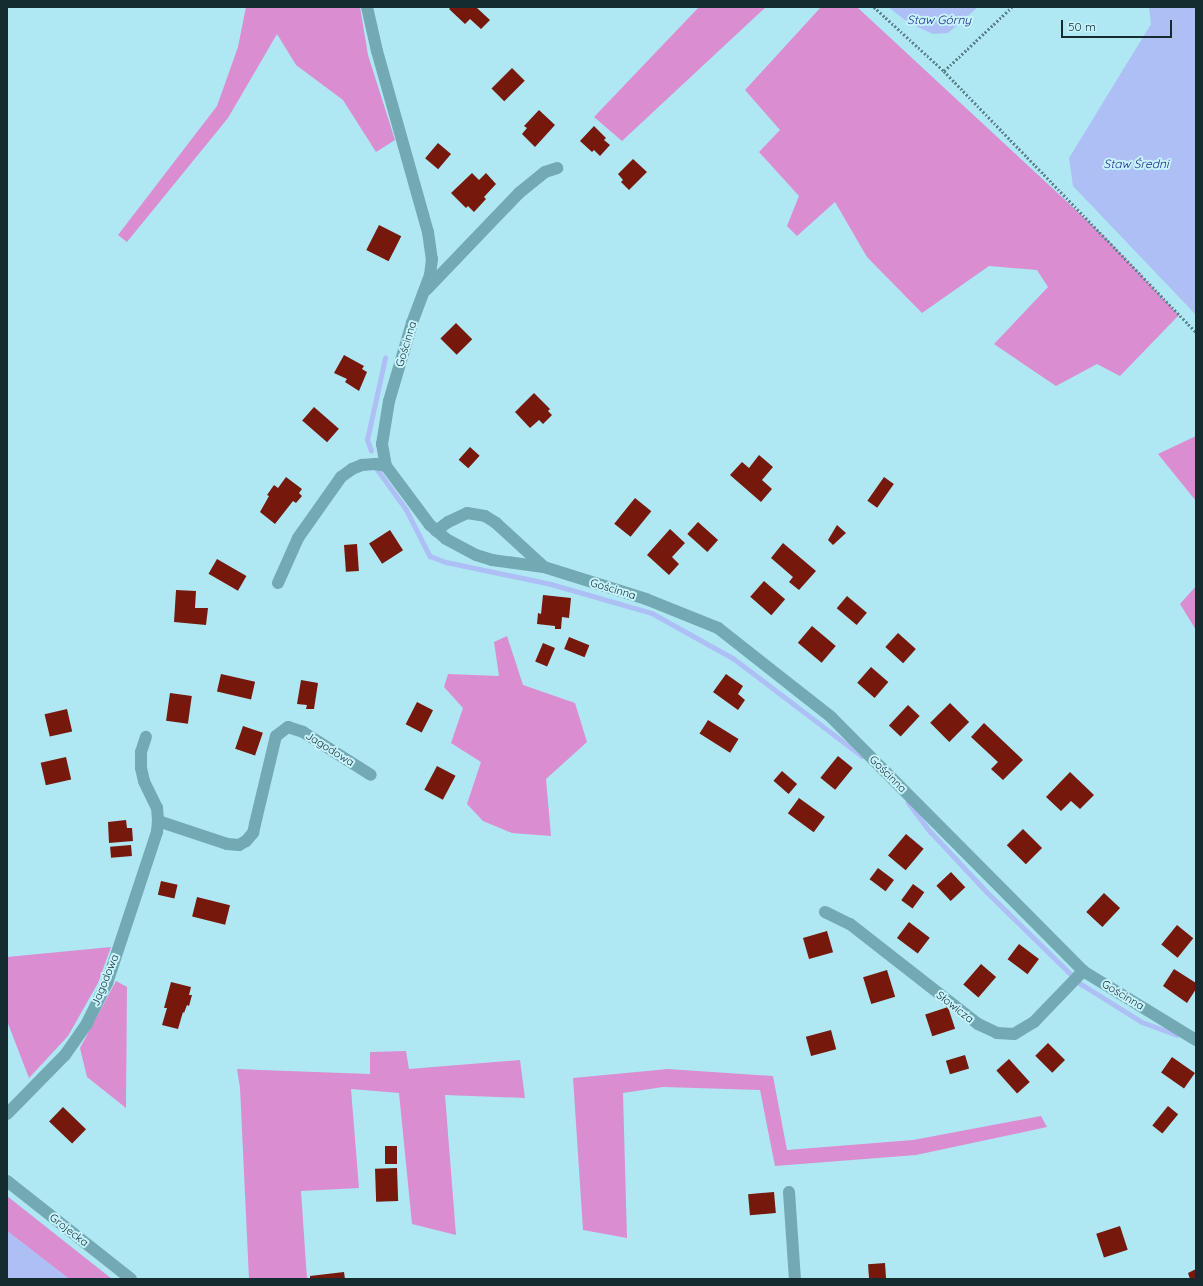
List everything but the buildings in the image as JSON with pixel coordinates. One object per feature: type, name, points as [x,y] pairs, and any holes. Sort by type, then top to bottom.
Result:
[{"type":"street","name":"Gościnna","points":[[368,7],[377,51],[430,238],[432,266],[410,328],[386,415],[382,444],[386,466],[436,531],[457,546],[484,558],[544,567],[646,599],[718,628],[831,717],[1083,971],[1196,1040]]},
{"type":"street","points":[[424,292],[532,181],[545,172],[557,168]]},
{"type":"street","points":[[278,583],[300,534],[341,477],[352,469],[362,465],[375,464],[386,466]]},
{"type":"street","points":[[436,531],[448,522],[467,513],[485,516],[493,521],[544,567]]},
{"type":"street","name":"Jagodowa","points":[[158,821],[234,845],[246,841],[253,833],[276,736],[288,727],[303,732],[371,775]]},
{"type":"street","name":"Jagodowa","points":[[7,1114],[65,1055],[87,1023],[106,983],[153,846],[158,821],[155,802],[144,781],[141,768],[141,752],[146,737]]},
{"type":"street","name":"Słowicza","points":[[825,912],[850,924],[978,1024],[997,1033],[1014,1034],[1034,1022],[1083,971]]},
{"type":"street","name":"Grojecka","points":[[7,1181],[130,1279]]},
{"type":"street","points":[[789,1192],[795,1279]]},
{"type":"path","points":[[874,7],[944,71],[1196,332]]},
{"type":"path","points":[[944,71],[1012,7]]},
{"type":"shaded area","points":[[246,7],[360,7],[368,55],[395,140],[376,152],[343,100],[296,65],[277,34],[228,118],[127,242],[118,235],[217,106],[238,47]]},
{"type":"shaded area","points":[[699,7],[766,7],[622,141],[594,117]]},
{"type":"shaded area","points":[[821,7],[857,7],[1104,236],[1179,315],[1120,376],[1097,364],[1056,386],[994,344],[1048,287],[1037,270],[989,266],[922,313],[867,257],[835,202],[797,236],[787,226],[799,196],[759,152],[780,130],[745,90]]},
{"type":"shaded area","points":[[1196,436],[1196,501],[1158,454]]},
{"type":"shaded area","points":[[1196,586],[1196,630],[1180,604]]},
{"type":"shaded area","points":[[507,636],[523,685],[575,703],[587,742],[546,779],[551,836],[512,833],[483,821],[467,804],[481,762],[451,743],[463,708],[444,687],[448,674],[499,676],[494,642]]},
{"type":"shaded area","points":[[111,947],[98,983],[68,1036],[29,1078],[7,1021],[7,957]]},
{"type":"shaded area","points":[[116,981],[127,987],[126,1108],[87,1077],[80,1048]]},
{"type":"shaded area","points":[[406,1051],[409,1069],[520,1060],[525,1098],[445,1095],[456,1235],[412,1224],[399,1093],[351,1089],[359,1188],[301,1191],[307,1279],[249,1279],[240,1088],[237,1069],[370,1074],[370,1052]]},
{"type":"shaded area","points":[[668,1069],[773,1076],[787,1150],[913,1140],[1041,1116],[1047,1127],[916,1155],[775,1166],[760,1090],[663,1087],[623,1093],[627,1238],[583,1230],[573,1078]]},
{"type":"shaded area","points":[[7,1196],[112,1279],[69,1279],[7,1231]]},
{"type":"water","name":"Staw Górny","points":[[888,7],[978,7],[948,33],[933,34],[909,23]]},
{"type":"water","name":"Staw Średni","points":[[1149,7],[1196,7],[1196,315],[1073,186],[1069,158],[1151,24]]},
{"type":"water","points":[[7,1231],[69,1279],[7,1279]]},
{"type":"waterway","points":[[371,451],[367,440],[385,358]]},
{"type":"waterway","points":[[377,469],[406,509],[430,556],[446,562],[551,584],[652,613],[733,658],[862,756]]},
{"type":"waterway","points":[[908,802],[931,832],[987,892],[1081,984],[1142,1022],[1177,1035]]}]
